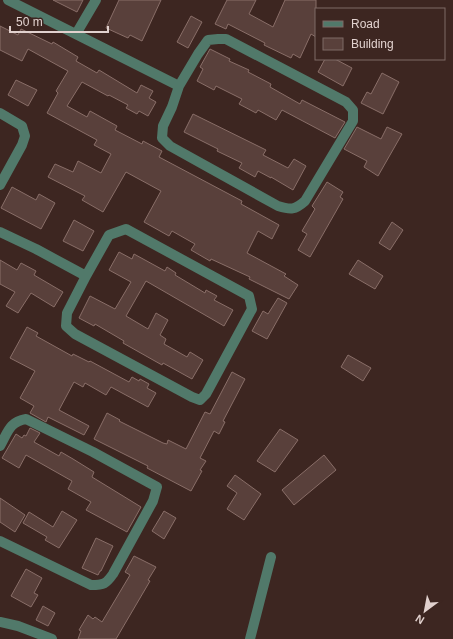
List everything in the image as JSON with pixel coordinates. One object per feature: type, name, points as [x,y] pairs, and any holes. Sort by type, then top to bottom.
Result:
[{"type":"street","points":[[8,0],[179,86]]},
{"type":"street","points":[[76,34],[96,0]]},
{"type":"street","points":[[208,40],[226,40],[346,102],[353,110],[353,121],[305,201],[298,207],[289,210],[278,206],[170,146],[162,138],[163,126],[172,107],[179,86],[208,40]]},
{"type":"street","points":[[0,113],[22,126],[25,136],[22,145],[0,185]]},
{"type":"street","points":[[126,229],[249,296],[252,309],[206,394],[200,400],[82,337],[66,326],[67,313],[86,276],[109,235],[126,229]]},
{"type":"street","points":[[0,232],[36,249],[86,276]]},
{"type":"street","points":[[0,446],[11,426],[17,421],[26,419],[93,452],[157,487],[153,501],[113,574],[108,582],[100,585],[91,585],[0,541]]},
{"type":"street","points":[[250,639],[271,557]]},
{"type":"street","points":[[0,622],[18,626],[52,639]]},
{"type":"building","points":[[53,0],[83,0],[77,12]]},
{"type":"building","points":[[119,0],[161,0],[142,41],[130,35],[128,38],[106,28]]},
{"type":"building","points":[[227,0],[256,0],[249,14],[273,27],[285,0],[316,0],[315,36],[311,34],[300,58],[293,54],[291,58],[264,45],[265,43],[228,24],[226,29],[215,24]]},
{"type":"building","points":[[191,16],[202,22],[188,48],[177,42]]},
{"type":"building","points":[[0,26],[18,35],[21,29],[52,44],[53,42],[78,57],[76,61],[97,73],[99,70],[137,93],[141,85],[153,91],[149,98],[156,102],[148,116],[139,111],[137,114],[126,108],[128,105],[82,82],[67,106],[87,117],[90,111],[117,126],[115,130],[142,144],[143,141],[162,151],[159,157],[242,201],[241,204],[279,225],[272,239],[258,231],[247,253],[286,274],[284,276],[298,285],[289,299],[249,279],[250,277],[211,259],[210,261],[191,250],[195,244],[172,231],[169,236],[144,222],[161,191],[126,172],[103,212],[82,200],[85,196],[48,177],[55,164],[73,172],[78,161],[101,173],[111,154],[94,145],[97,140],[47,113],[58,93],[56,91],[68,71],[28,49],[22,61],[0,50]]},
{"type":"building","points":[[210,49],[230,59],[229,61],[249,70],[248,72],[271,84],[270,87],[300,104],[302,100],[345,122],[335,138],[282,110],[276,120],[258,110],[256,113],[239,104],[242,99],[216,86],[214,90],[197,81],[203,69],[200,67]]},
{"type":"building","points":[[324,60],[337,60],[352,68],[343,86],[318,72]]},
{"type":"building","points":[[382,73],[399,82],[383,114],[361,103],[367,92],[371,94]]},
{"type":"building","points":[[16,80],[37,90],[28,106],[8,95]]},
{"type":"building","points":[[193,114],[266,150],[263,155],[288,168],[294,159],[306,166],[293,190],[258,171],[255,177],[239,168],[242,163],[217,151],[218,149],[184,132]]},
{"type":"building","points":[[357,127],[381,139],[387,127],[402,134],[378,176],[364,167],[367,161],[344,149]]},
{"type":"building","points":[[327,182],[343,192],[340,197],[343,199],[310,257],[298,250],[307,234],[302,231],[315,209],[312,206]]},
{"type":"building","points":[[12,187],[36,200],[39,194],[55,203],[41,229],[1,208]]},
{"type":"building","points":[[74,220],[94,231],[83,251],[63,241]]},
{"type":"building","points":[[392,222],[403,230],[390,250],[379,243]]},
{"type":"building","points":[[119,252],[132,259],[134,254],[165,271],[167,267],[176,273],[175,275],[205,293],[206,290],[217,296],[214,300],[233,310],[224,326],[146,281],[126,316],[148,329],[156,313],[168,320],[160,335],[166,339],[164,344],[187,357],[190,352],[203,360],[192,379],[163,363],[162,365],[123,343],[124,341],[95,324],[94,326],[79,318],[90,296],[115,309],[131,282],[109,270]]},
{"type":"building","points":[[0,260],[17,270],[21,263],[36,271],[34,275],[63,292],[54,307],[31,293],[18,313],[6,306],[15,292],[0,284]]},
{"type":"building","points":[[358,260],[383,276],[375,289],[349,274]]},
{"type":"building","points":[[278,298],[287,303],[267,339],[252,331],[263,311],[268,314]]},
{"type":"building","points":[[27,327],[38,333],[36,336],[72,356],[73,354],[89,362],[90,361],[129,382],[132,377],[149,384],[147,388],[156,393],[148,407],[111,387],[106,395],[85,383],[83,387],[74,382],[59,410],[89,426],[84,435],[48,417],[46,422],[30,413],[34,406],[20,398],[35,371],[10,358]]},
{"type":"building","points":[[348,355],[371,368],[363,381],[341,367]]},
{"type":"building","points":[[232,372],[245,379],[223,421],[225,422],[219,434],[214,431],[200,458],[206,461],[200,470],[202,471],[191,491],[147,468],[148,466],[94,439],[107,413],[120,420],[119,421],[163,443],[167,444],[168,440],[186,449],[205,412],[210,414]]},
{"type":"building","points":[[30,428],[40,433],[34,442],[59,456],[61,452],[73,459],[94,472],[92,477],[141,507],[127,532],[86,510],[91,502],[68,489],[72,481],[26,455],[19,468],[2,458],[16,434],[22,438],[24,435],[26,436]]},
{"type":"building","points":[[280,429],[298,440],[275,472],[257,461]]},
{"type":"building","points":[[324,455],[336,470],[294,505],[282,490]]},
{"type":"building","points":[[235,475],[261,494],[244,520],[227,509],[237,493],[227,486]]},
{"type":"building","points":[[0,498],[25,515],[15,532],[0,522]]},
{"type":"building","points":[[62,511],[77,520],[59,548],[45,540],[47,537],[23,523],[29,512],[53,527]]},
{"type":"building","points":[[164,511],[176,518],[164,539],[152,531]]},
{"type":"building","points":[[96,538],[113,546],[98,575],[82,568]]},
{"type":"building","points":[[134,556],[156,567],[148,580],[150,581],[116,639],[78,639],[81,631],[79,630],[88,615],[93,619],[95,617],[102,622],[130,575],[125,572]]},
{"type":"building","points":[[26,569],[42,578],[34,593],[38,595],[31,607],[11,596]]},
{"type":"building","points":[[43,606],[55,613],[48,626],[36,620]]}]
